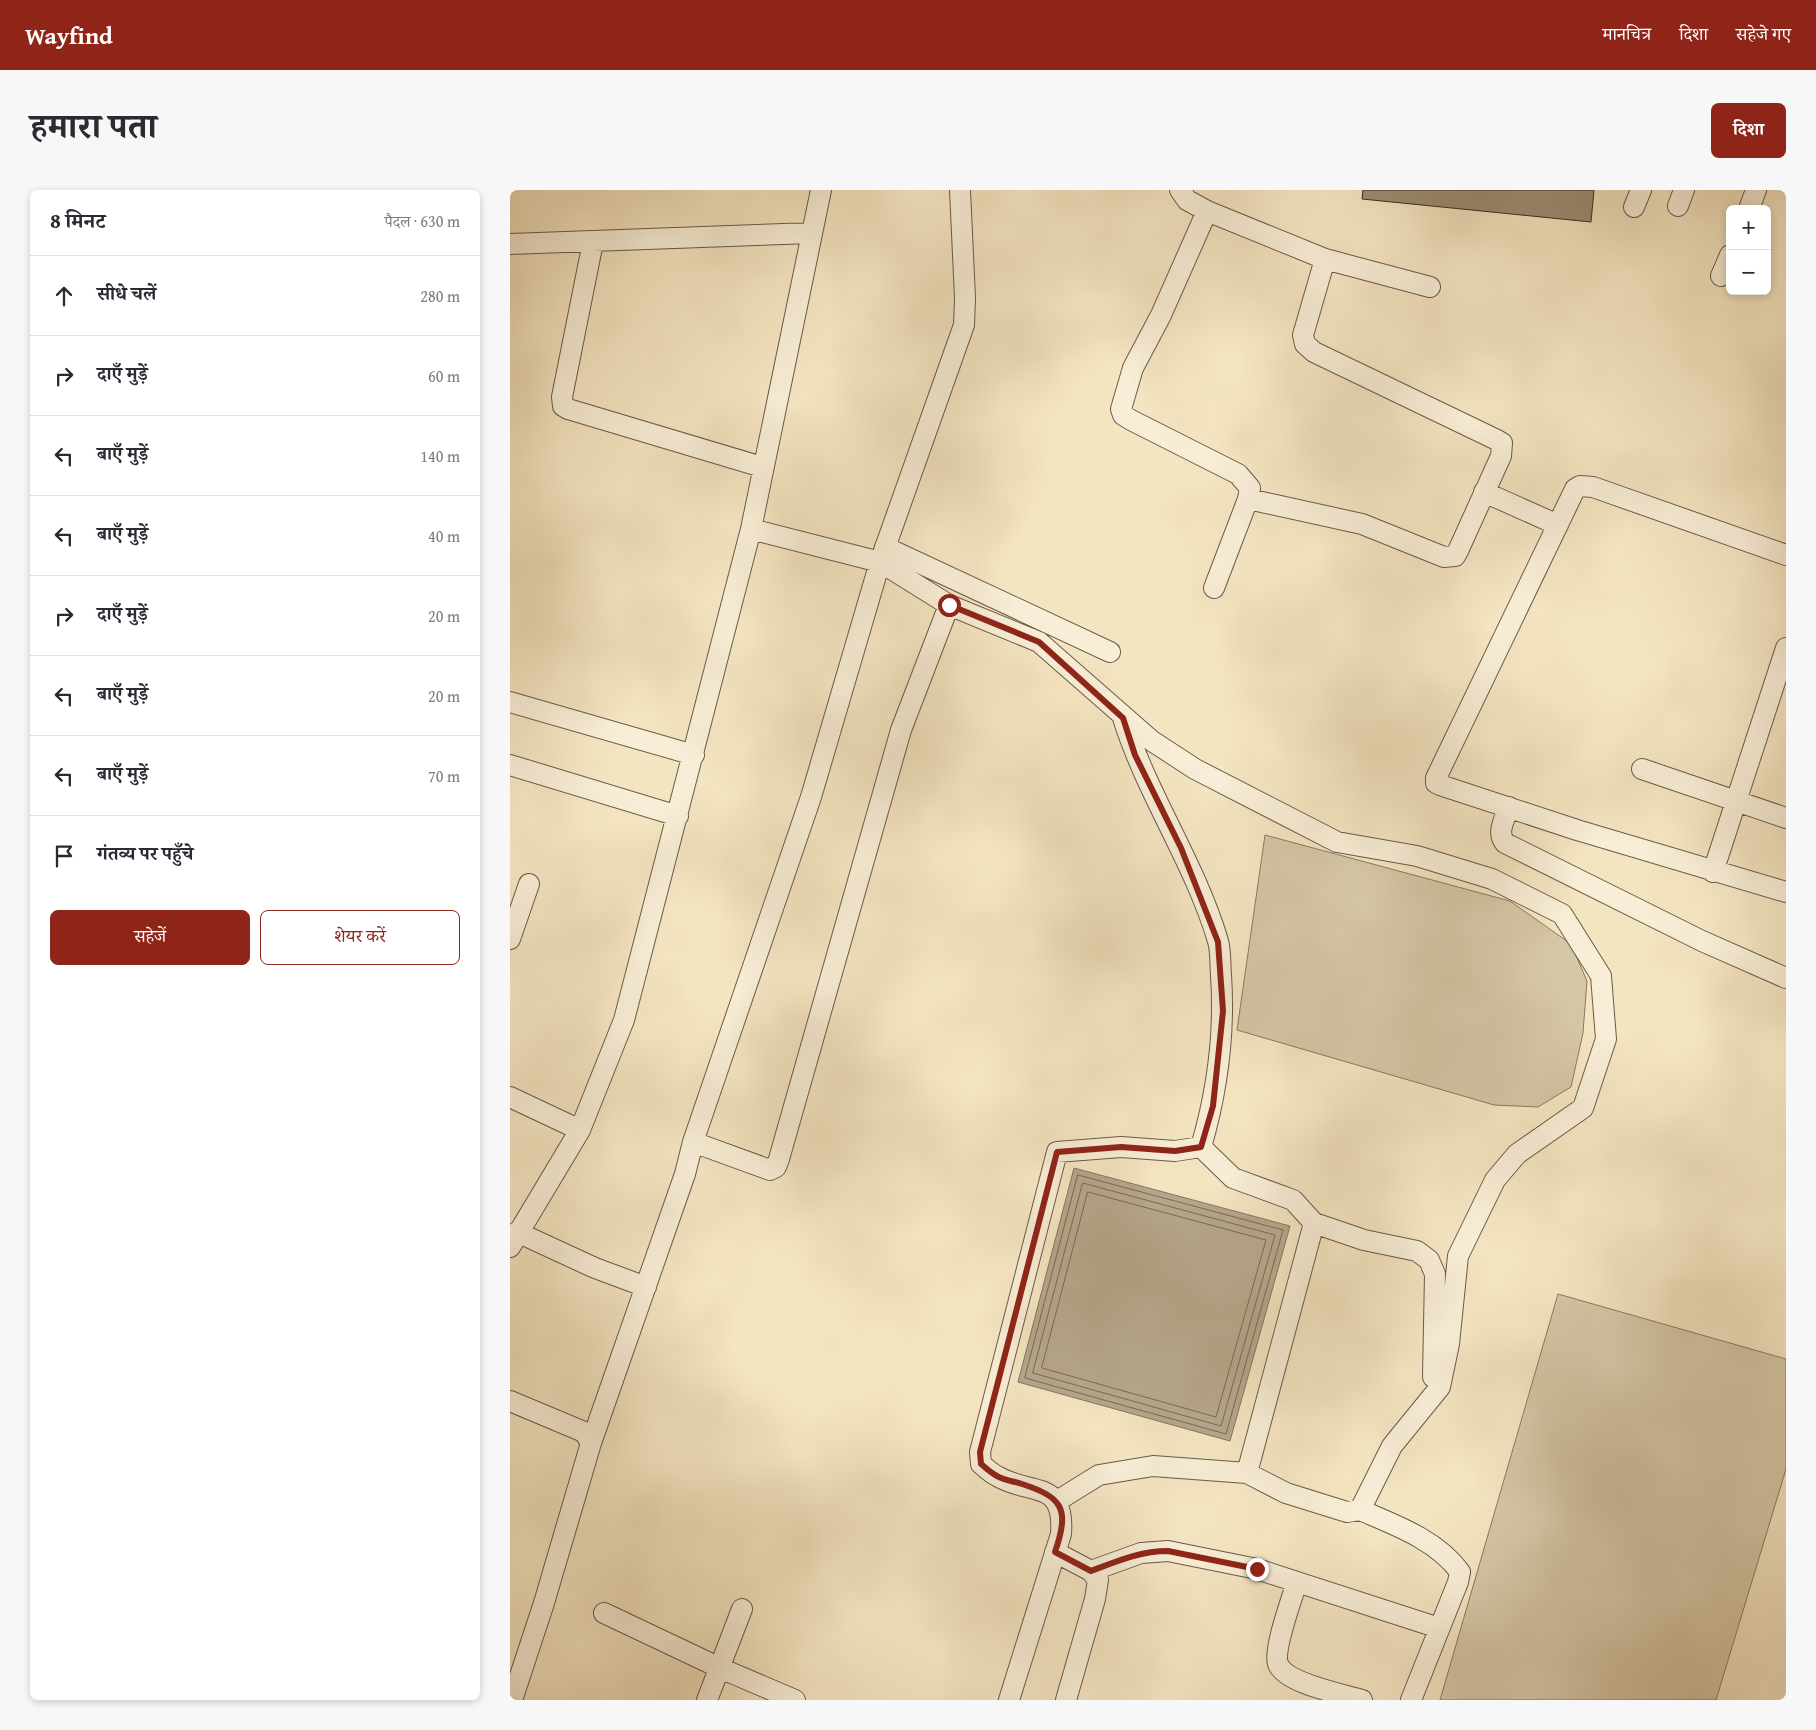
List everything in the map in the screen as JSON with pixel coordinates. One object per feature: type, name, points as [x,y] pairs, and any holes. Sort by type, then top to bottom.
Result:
[{"type":"street","points":[[646,1287],[514,1240],[580,1130],[624,1020],[751,529],[762,467],[821,190]]},
{"type":"street","points":[[512,1700],[544,1603],[591,1443],[685,1174],[693,1142],[811,797],[883,554],[964,325],[966,298],[960,190]]},
{"type":"street","points":[[1180,190],[1187,200],[1207,211],[1325,258],[1430,287]]},
{"type":"street","points":[[1750,205],[1756,190]]},
{"type":"street","points":[[1207,211],[1161,315],[1133,368],[1121,409],[1123,415],[1131,420],[1238,474],[1250,488],[1248,499],[1214,588]]},
{"type":"street","points":[[510,244],[812,234]]},
{"type":"street","points":[[593,242],[562,397],[564,406],[577,412],[762,467]]},
{"type":"street","points":[[1248,499],[1362,524],[1444,557],[1451,557],[1458,551],[1501,456],[1502,444],[1314,352],[1305,344],[1303,335],[1325,258]]},
{"type":"street","points":[[1721,276],[1726,264]]},
{"type":"street","points":[[1786,555],[1587,485],[1575,489],[1436,778],[1436,783],[1440,785],[1509,808],[1713,872],[1786,892]]},
{"type":"street","points":[[1484,492],[1558,525]]},
{"type":"street","points":[[751,529],[883,554],[1110,652]]},
{"type":"street","points":[[883,554],[949,605],[1039,642],[1123,718],[1152,741],[1195,769],[1337,842],[1417,856],[1492,879],[1562,914],[1601,976],[1606,1039],[1583,1108],[1517,1154],[1495,1180],[1458,1256],[1449,1344],[1440,1388],[1392,1446],[1360,1510]]},
{"type":"street","points":[[693,1142],[770,1170],[776,1167],[901,730],[949,605]]},
{"type":"street","points":[[1713,872],[1786,648]]},
{"type":"street","points":[[510,702],[694,755]]},
{"type":"street","points":[[1123,718],[1135,755],[1181,848],[1218,942],[1223,1011],[1213,1106],[1201,1147]]},
{"type":"street","points":[[510,765],[678,816]]},
{"type":"street","points":[[1642,769],[1786,818]]},
{"type":"street","points":[[1509,808],[1501,830],[1501,838],[1505,843],[1702,941],[1786,978]]},
{"type":"street","points":[[510,938],[514,917],[529,884]]},
{"type":"street","points":[[510,1097],[580,1130]]},
{"type":"street","points":[[1009,1700],[1061,1534],[1062,1516],[1057,1501],[1041,1490],[998,1477],[981,1464],[980,1452],[1057,1152],[1121,1147],[1175,1151],[1201,1147]]},
{"type":"street","points":[[1201,1147],[1233,1178],[1293,1200],[1314,1223],[1364,1240],[1417,1251],[1429,1260],[1435,1274],[1433,1396]]},
{"type":"street","points":[[1247,1472],[1314,1223]]},
{"type":"street","points":[[510,1401],[584,1432],[591,1443]]},
{"type":"street","points":[[1057,1501],[1099,1476],[1153,1466],[1247,1472],[1286,1493],[1347,1512],[1360,1510],[1413,1533],[1454,1564],[1460,1572],[1458,1582],[1411,1700]]},
{"type":"street","points":[[1091,1571],[1141,1553],[1168,1551],[1257,1569],[1439,1628]]},
{"type":"street","points":[[1055,1552],[1091,1571],[1098,1580],[1098,1587],[1066,1700]]},
{"type":"street","points":[[1297,1582],[1277,1652],[1278,1664],[1285,1674],[1297,1681],[1362,1700]]},
{"type":"street","points":[[707,1700],[742,1608]]},
{"type":"street","points":[[604,1614],[720,1668],[795,1700]]},
{"type":"shaded area","points":[[1265,835],[1510,901],[1571,944],[1587,981],[1583,1033],[1571,1087],[1538,1107],[1494,1105],[1237,1030]]},
{"type":"shaded area","points":[[1558,1294],[1786,1359],[1786,1469],[1716,1700],[1440,1700]]},
{"type":"water","points":[[1074,1168],[1290,1226],[1230,1441],[1018,1382]]},
{"type":"building","points":[[1363,190],[1594,190],[1591,222],[1362,199]]},
{"type":"route","points":[[949,605],[1039,642],[1123,718],[1135,755],[1181,848],[1218,942],[1223,1011],[1213,1106],[1201,1147],[1175,1151],[1121,1147],[1057,1152],[980,1452],[981,1464],[998,1477],[1041,1490],[1057,1501],[1062,1516],[1061,1534],[1055,1552],[1091,1571],[1141,1553],[1154,1551],[1168,1551],[1257,1569]]}]
